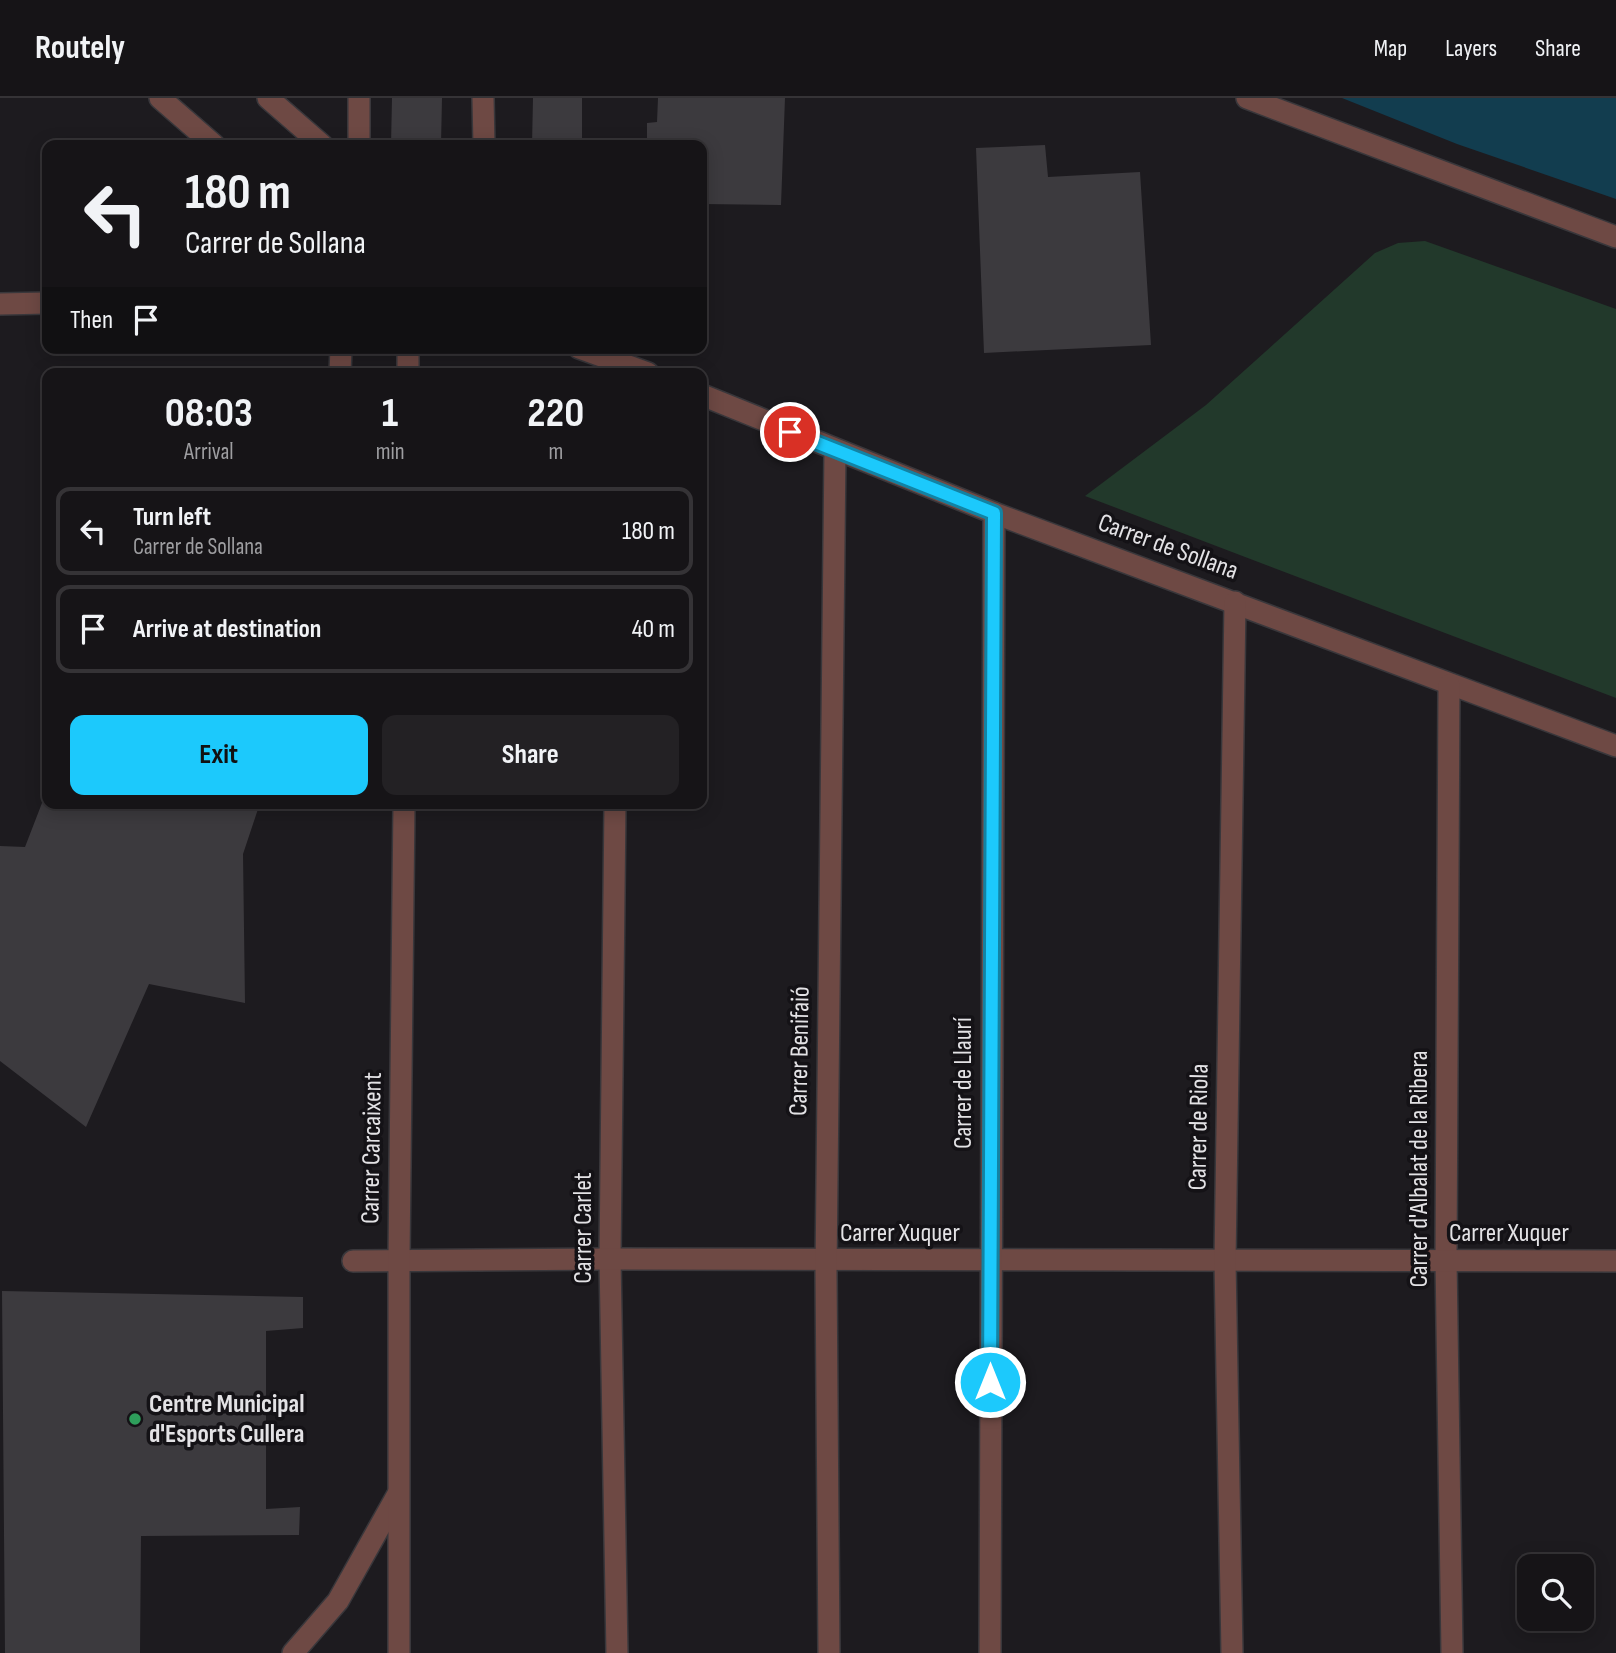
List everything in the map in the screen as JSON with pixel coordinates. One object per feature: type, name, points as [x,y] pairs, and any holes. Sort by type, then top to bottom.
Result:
[{"type":"street","points":[[160,98],[208,140]]},
{"type":"street","points":[[268,98],[292,108],[318,140]]},
{"type":"street","points":[[359,98],[359,140]]},
{"type":"street","points":[[483,98],[484,140]]},
{"type":"street","points":[[1247,98],[1616,237]]},
{"type":"street","points":[[0,304],[42,303]]},
{"type":"street","points":[[592,354],[623,368]]},
{"type":"street","name":"Carrer de Sollana","points":[[707,397],[994,513],[1616,746]]},
{"type":"street","name":"Carrer Benifaió","points":[[828,1653],[826,1261],[835,450]]},
{"type":"street","name":"Carrer de Llaurí","points":[[990,1653],[994,513]]},
{"type":"street","name":"Carrer de Riola","points":[[1232,1653],[1225,1261],[1235,602]]},
{"type":"street","name":"Carrer d'Albalat de la Ribera","points":[[1449,685],[1446,1260],[1452,1653]]},
{"type":"street","name":"Carrer Carcaixent","points":[[399,1653],[399,1259],[404,809]]},
{"type":"street","name":"Carrer Carlet","points":[[615,809],[610,1259],[617,1653]]},
{"type":"street","name":"Carrer Xuquer","points":[[353,1261],[1616,1261]]},
{"type":"street","name":"Carrer Carcaixent","points":[[293,1653],[338,1601],[399,1493]]},
{"type":"green space","points":[[1425,241],[1616,309],[1616,698],[1085,496],[1206,405],[1375,253],[1398,243]]},
{"type":"water","points":[[1342,98],[1616,98],[1616,199],[1457,144]]},
{"type":"building","points":[[392,98],[442,98],[441,140],[391,140]]},
{"type":"building","points":[[533,98],[582,98],[582,140],[532,140]]},
{"type":"building","points":[[658,98],[785,98],[781,205],[707,204],[707,140],[647,140],[647,123],[657,122]]},
{"type":"building","points":[[1045,145],[1048,177],[1140,172],[1151,345],[984,353],[976,148]]},
{"type":"building","points":[[42,803],[42,809],[258,809],[243,854],[245,1003],[149,984],[86,1127],[0,1061],[0,846],[25,847]]},
{"type":"building","name":"Centre Municipal d'Esports Cullera","points":[[2,1291],[303,1297],[303,1328],[266,1331],[266,1509],[300,1507],[299,1535],[141,1536],[140,1653],[5,1653]]},
{"type":"place","name":"Centre Municipal d'Esports Cullera","points":[[135,1419]]},
{"type":"route","points":[[790,432],[994,513],[990,1382]]}]
